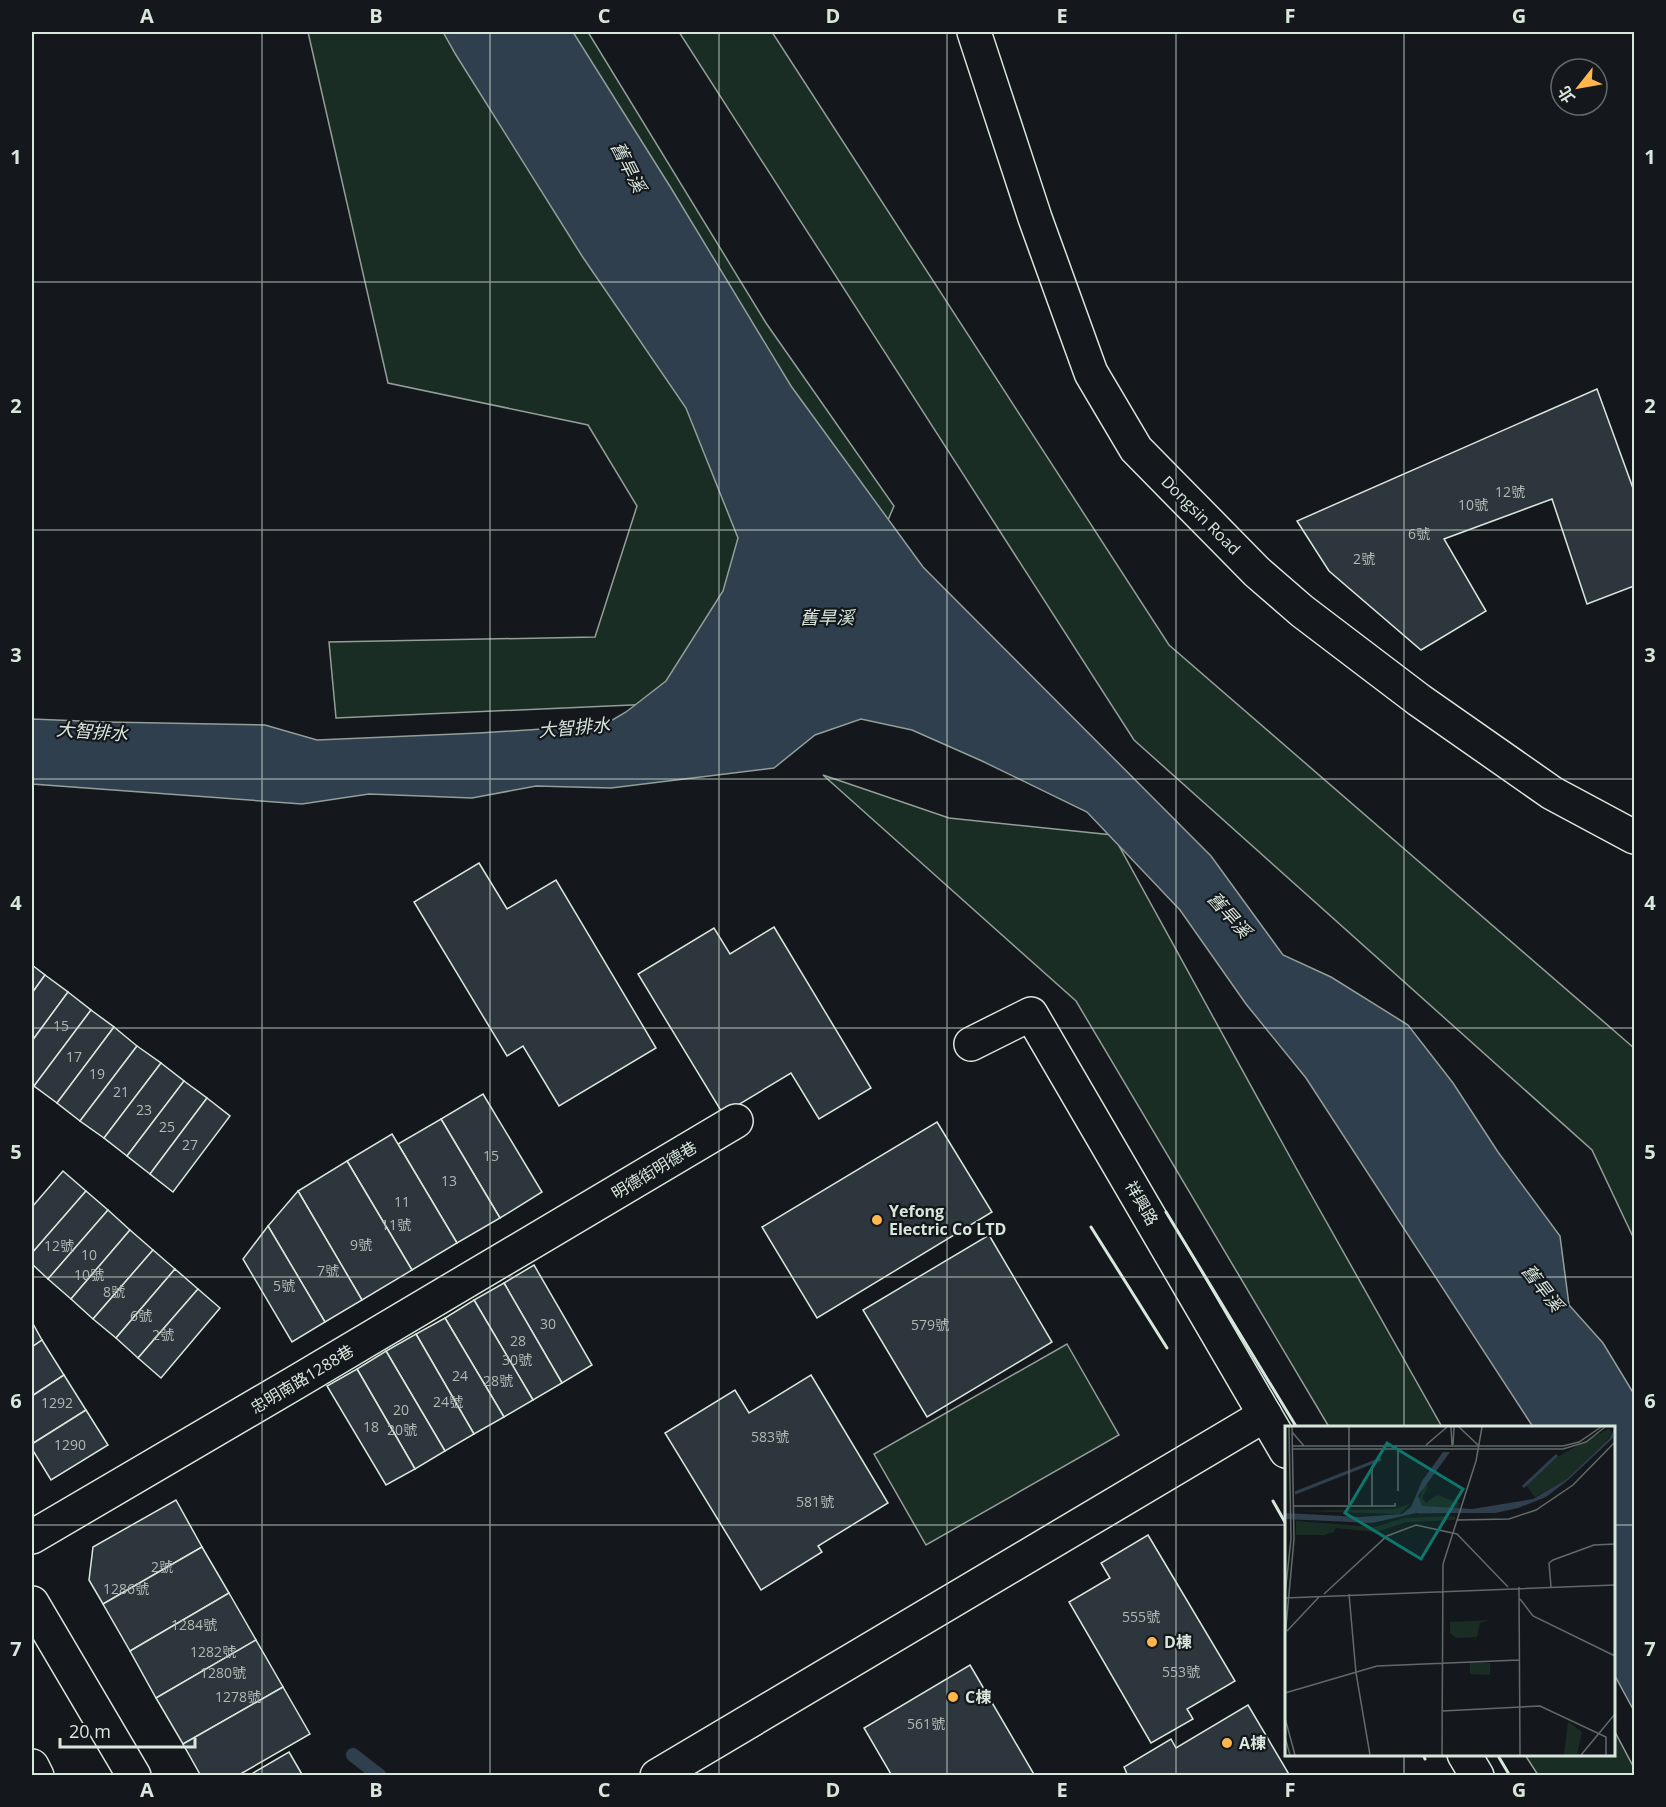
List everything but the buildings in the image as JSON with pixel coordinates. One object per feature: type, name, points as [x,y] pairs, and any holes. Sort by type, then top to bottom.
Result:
[{"type":"street","name":"Dongsin Road","points":[[974,32],[1035,218],[1090,373],[1136,449],[1257,572],[1302,611],[1419,700],[1552,793],[1635,837]]},
{"type":"street","name":"祥興路","points":[[971,1044],[1031,1014],[1285,1448]]},
{"type":"street","name":"明德街明德巷","points":[[572,1219],[736,1120]]},
{"type":"street","name":"忠明南路1288巷","points":[[32,1537],[572,1219]]},
{"type":"street","points":[[657,1776],[1266,1415]]},
{"type":"street","points":[[32,1603],[134,1776]]},
{"type":"street","points":[[1465,1756],[1477,1776]]},
{"type":"street","points":[[32,1766],[37,1776]]},
{"type":"green space","points":[[308,32],[588,32],[766,323],[894,506],[829,657],[654,704],[336,718],[329,642],[595,637],[637,506],[588,425],[388,383]]},
{"type":"green space","points":[[679,32],[772,32],[1169,645],[1634,1048],[1634,1239],[1592,1150],[1134,740]]},
{"type":"green space","points":[[823,775],[949,818],[1113,835],[1441,1426],[1328,1426],[1076,1001]]},
{"type":"green space","points":[[1067,1344],[1119,1435],[926,1545],[874,1454]]},
{"type":"green space","points":[[1615,1732],[1634,1768],[1634,1775],[1538,1775],[1526,1756],[1615,1756]]},
{"type":"water","name":"舊旱溪","points":[[443,32],[573,32],[791,386],[923,567],[1211,856],[1283,955],[1331,977],[1408,1025],[1453,1083],[1498,1152],[1560,1236],[1569,1305],[1603,1343],[1634,1394],[1634,1711],[1615,1676],[1615,1426],[1532,1426],[1306,1078],[1246,1004],[1180,910],[1087,812],[912,730],[861,719],[815,735],[774,768],[611,788],[536,786],[472,798],[369,794],[302,804],[32,784],[32,719],[265,725],[317,740],[604,725],[626,712],[666,681],[723,591],[738,538],[686,408],[582,256]]},
{"type":"waterway","points":[[353,1755],[380,1776]]},
{"type":"wall","points":[[1166,1212],[1296,1426]]},
{"type":"wall","points":[[1091,1227],[1167,1348]]},
{"type":"wall","points":[[1273,1501],[1285,1522]]},
{"type":"wall","points":[[1498,1756],[1510,1776]]},
{"type":"place","name":"Yefong Electric Co LTD","points":[[877,1220]]},
{"type":"place","name":"D棟","points":[[1152,1642]]},
{"type":"place","name":"C棟","points":[[953,1697]]},
{"type":"place","name":"A棟","points":[[1227,1743]]},
{"type":"water label","name":"大智排水","points":[[574,728]]},
{"type":"water label","name":"大智排水","points":[[92,732]]}]
